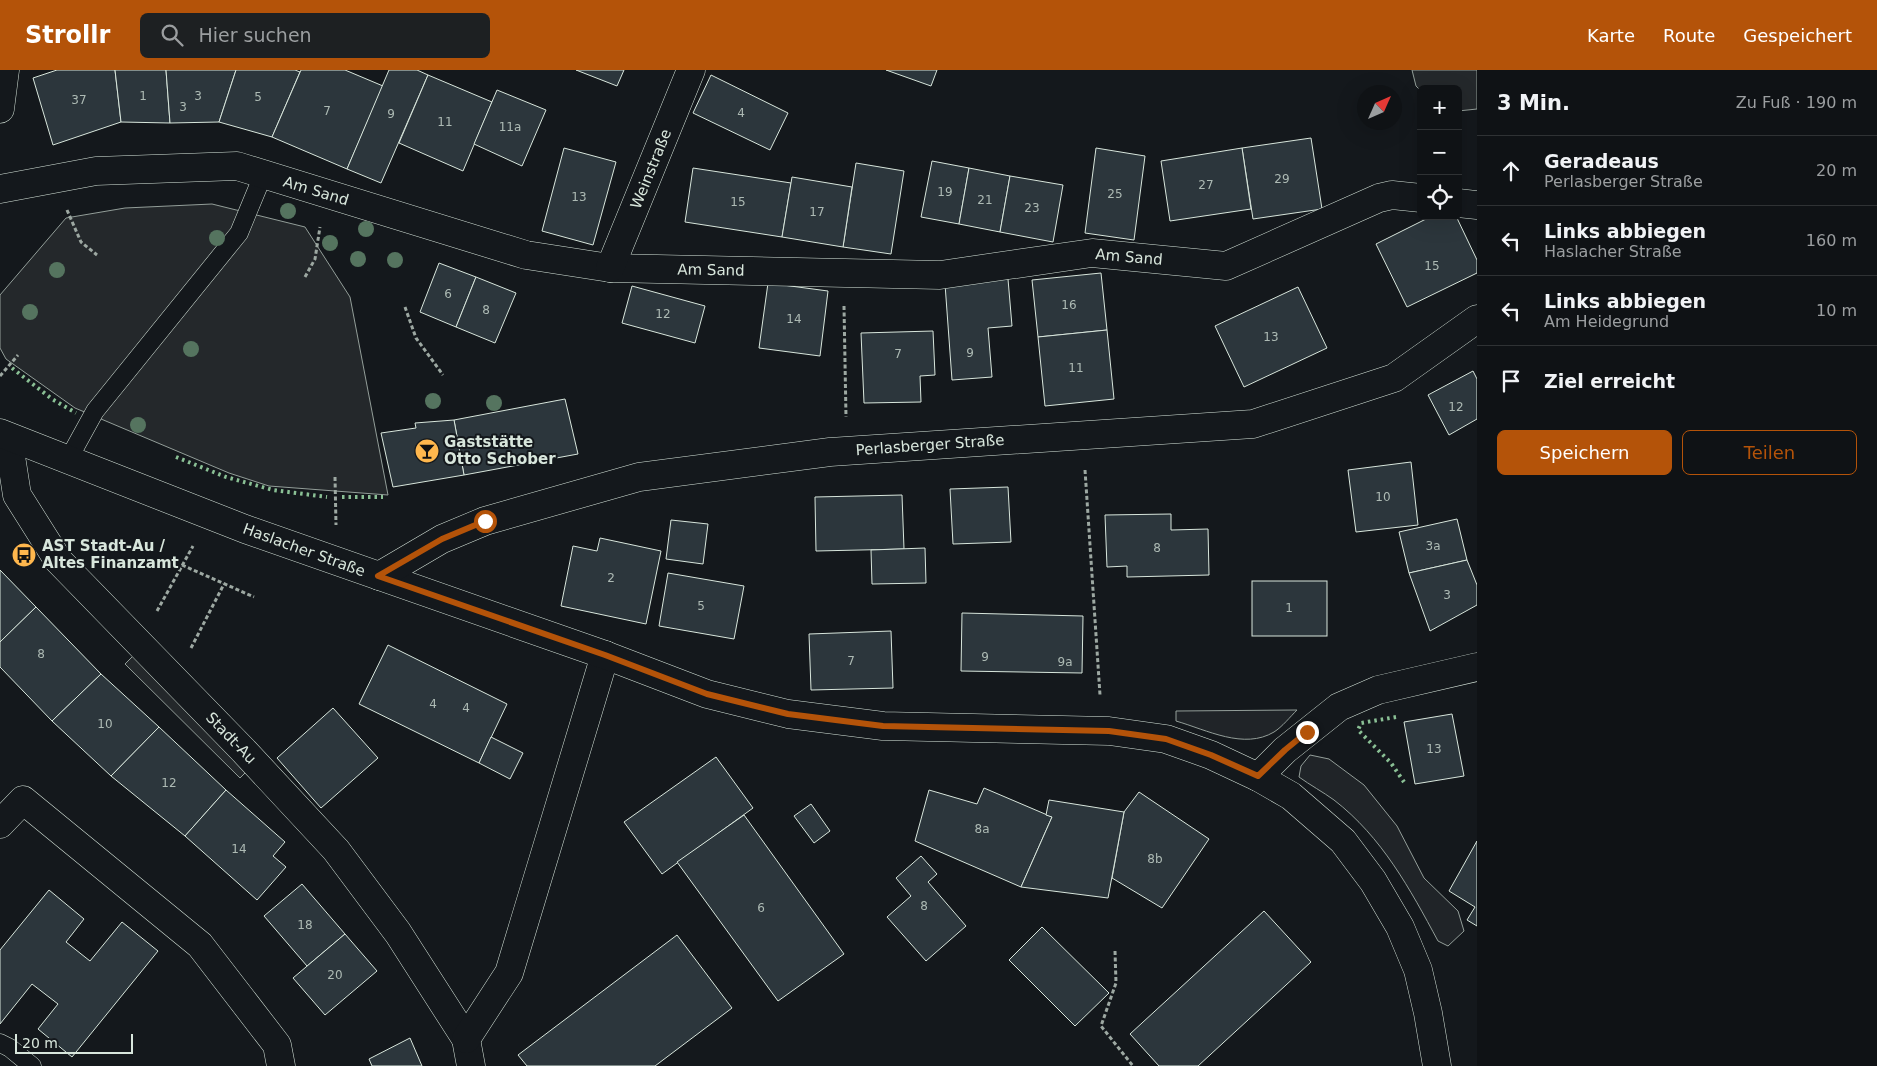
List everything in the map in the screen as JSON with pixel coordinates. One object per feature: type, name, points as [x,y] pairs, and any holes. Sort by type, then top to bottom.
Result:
[{"type":"street","points":[[0,109],[5,70]]},
{"type":"street","name":"Weinstraße","points":[[610,268],[691,70]]},
{"type":"street","name":"Am Sand","points":[[0,189],[96,171],[238,166],[526,256],[610,268],[940,275],[1092,253],[1226,266],[1379,198],[1392,195],[1417,198]]},
{"type":"street","points":[[1462,202],[1477,204]]},
{"type":"street","name":"Perlasberger Straße","points":[[378,576],[442,539],[485,521],[639,477],[830,452],[1253,424],[1394,378],[1477,319]]},
{"type":"street","name":"Haslacher Straße","points":[[4,435],[245,529],[605,655],[707,694],[788,714],[883,726],[1102,731],[1166,739],[1211,755],[1258,776],[1291,796],[1343,841],[1373,881],[1400,927],[1418,970],[1437,1066]]},
{"type":"street","name":"Stadt-Au","points":[[4,435],[17,495],[58,560],[243,750],[336,850],[398,934],[466,1039],[471,1066]]},
{"type":"street","points":[[466,1039],[509,973],[605,655]]},
{"type":"street","points":[[1258,776],[1285,750],[1339,708],[1378,690],[1477,667]]},
{"type":"street","points":[[0,824],[23,800],[200,945],[278,1045],[282,1066]]},
{"type":"lane","points":[[68,460],[95,411],[239,233],[263,175]]},
{"type":"lane","points":[[0,1043],[10,1048],[32,1066]]},
{"type":"path","points":[[305,277],[315,259],[318,233],[331,196]]},
{"type":"path","points":[[66,207],[81,242],[97,256]]},
{"type":"path","points":[[844,273],[846,424]]},
{"type":"path","points":[[405,307],[416,338],[443,375]]},
{"type":"path","points":[[0,376],[18,356]]},
{"type":"path","points":[[1085,469],[1102,731]]},
{"type":"path","points":[[335,477],[336,497]]},
{"type":"path","points":[[152,618],[194,544]]},
{"type":"path","points":[[182,565],[254,598]]},
{"type":"path","points":[[190,649],[224,584]]},
{"type":"path","points":[[1115,951],[1116,983],[1101,1026],[1133,1066]]},
{"type":"shaded area","points":[[1412,70],[1477,70],[1477,109],[1462,111],[1462,85],[1416,86]]},
{"type":"shaded area","points":[[212,204],[305,227],[350,297],[388,495],[269,486],[229,473],[75,408],[6,359],[0,348],[0,295],[66,218],[125,208]]},
{"type":"shaded area","points":[[134,655],[248,770],[240,778],[125,664]]},
{"type":"shaded area","points":[[1297,710],[1274,732],[1250,739],[1225,737],[1176,721],[1176,711]]},
{"type":"shaded area","points":[[1310,755],[1329,759],[1364,785],[1397,826],[1424,878],[1458,911],[1464,931],[1448,946],[1438,941],[1394,865],[1367,830],[1334,800],[1299,777],[1301,766]]},
{"type":"building","points":[[57,70],[115,70],[121,122],[53,145],[33,78]]},
{"type":"building","points":[[115,70],[166,70],[170,123],[121,122]]},
{"type":"building","points":[[166,70],[236,70],[219,122],[170,123]]},
{"type":"building","points":[[236,70],[295,70],[300,72],[272,137],[219,122]]},
{"type":"building","points":[[301,70],[345,70],[383,86],[347,169],[272,137]]},
{"type":"building","points":[[389,70],[417,70],[428,75],[381,183],[347,169]]},
{"type":"building","points":[[576,70],[624,70],[617,86]]},
{"type":"building","points":[[886,70],[937,70],[931,86]]},
{"type":"building","points":[[428,75],[492,102],[463,171],[399,143]]},
{"type":"building","points":[[711,75],[788,113],[770,150],[693,113]]},
{"type":"building","points":[[497,90],[546,110],[522,166],[474,144]]},
{"type":"building","points":[[1311,138],[1322,209],[1253,219],[1242,148]]},
{"type":"building","points":[[564,148],[616,162],[593,245],[542,231]]},
{"type":"building","points":[[1096,148],[1145,156],[1134,240],[1085,233]]},
{"type":"building","points":[[1242,148],[1251,209],[1170,221],[1161,161]]},
{"type":"building","points":[[932,161],[969,168],[959,224],[921,217]]},
{"type":"building","points":[[856,163],[904,171],[891,254],[843,247]]},
{"type":"building","points":[[693,168],[791,183],[782,237],[685,222]]},
{"type":"building","points":[[969,168],[1010,176],[1000,232],[959,224]]},
{"type":"building","points":[[1010,176],[1063,185],[1053,242],[1000,232]]},
{"type":"building","points":[[792,177],[852,187],[843,247],[782,237]]},
{"type":"building","points":[[1424,220],[1458,220],[1477,260],[1477,273],[1407,307],[1376,244]]},
{"type":"building","points":[[439,263],[476,277],[456,327],[420,312]]},
{"type":"building","points":[[1101,273],[1107,330],[1038,337],[1032,280]]},
{"type":"building","points":[[476,277],[516,293],[495,343],[456,327]]},
{"type":"building","points":[[1008,279],[1012,326],[988,328],[992,377],[952,380],[945,284]]},
{"type":"building","points":[[768,283],[828,291],[820,356],[759,348]]},
{"type":"building","points":[[632,286],[705,306],[695,343],[622,323]]},
{"type":"building","points":[[1298,287],[1327,348],[1244,387],[1215,326]]},
{"type":"building","points":[[1107,330],[1114,399],[1045,406],[1038,337]]},
{"type":"building","points":[[933,331],[935,375],[920,376],[921,402],[864,403],[861,333]]},
{"type":"building","points":[[1473,371],[1477,379],[1477,419],[1449,435],[1428,395]]},
{"type":"building","points":[[565,399],[578,454],[464,475],[454,420]]},
{"type":"building","points":[[454,420],[464,475],[393,487],[381,433],[416,428],[415,423]]},
{"type":"building","points":[[1411,462],[1418,525],[1356,532],[1348,470]]},
{"type":"building","points":[[1008,487],[1011,542],[953,544],[950,489]]},
{"type":"building","points":[[902,495],[904,549],[816,551],[815,497]]},
{"type":"building","points":[[1171,514],[1171,530],[1208,529],[1209,575],[1127,577],[1127,566],[1107,567],[1105,515]]},
{"type":"building","points":[[1457,519],[1467,560],[1409,573],[1399,532]]},
{"type":"building","points":[[671,520],[708,524],[703,564],[666,559]]},
{"type":"building","points":[[600,538],[661,551],[646,624],[561,606],[573,546],[597,551]]},
{"type":"building","points":[[925,548],[926,583],[872,584],[871,550]]},
{"type":"building","points":[[1467,560],[1477,585],[1477,605],[1430,631],[1409,573]]},
{"type":"building","points":[[0,570],[36,607],[0,642]]},
{"type":"building","points":[[668,573],[744,586],[734,639],[659,626]]},
{"type":"building","points":[[1252,581],[1327,581],[1327,636],[1252,636]]},
{"type":"building","points":[[36,607],[101,674],[52,721],[0,667],[0,642]]},
{"type":"building","points":[[962,613],[1083,616],[1082,673],[961,671]]},
{"type":"building","points":[[891,631],[893,688],[811,690],[809,634]]},
{"type":"building","points":[[388,645],[507,704],[479,763],[359,704]]},
{"type":"building","points":[[101,674],[159,727],[111,776],[52,721]]},
{"type":"building","points":[[333,708],[378,758],[321,808],[277,758]]},
{"type":"building","points":[[1452,714],[1464,776],[1415,784],[1404,722]]},
{"type":"building","points":[[159,727],[226,790],[185,836],[111,776]]},
{"type":"building","points":[[491,737],[523,753],[510,779],[479,763]]},
{"type":"building","points":[[716,757],[753,808],[662,874],[624,822]]},
{"type":"building","points":[[984,788],[1052,817],[1021,887],[915,841],[929,790],[977,804]]},
{"type":"building","points":[[226,790],[285,842],[273,856],[286,867],[257,900],[185,836]]},
{"type":"building","points":[[1139,792],[1209,839],[1162,908],[1112,878],[1124,812]]},
{"type":"building","points":[[1049,800],[1124,812],[1108,898],[1021,887],[1052,817],[1046,815]]},
{"type":"building","points":[[811,804],[830,831],[814,843],[794,816]]},
{"type":"building","points":[[744,815],[844,954],[778,1001],[677,862]]},
{"type":"building","points":[[1477,841],[1477,926],[1467,920],[1475,907],[1449,891]]},
{"type":"building","points":[[921,856],[937,874],[928,882],[966,926],[926,961],[887,917],[911,896],[896,878]]},
{"type":"building","points":[[302,884],[345,934],[307,966],[264,916]]},
{"type":"building","points":[[49,890],[84,919],[66,942],[90,961],[122,922],[158,951],[72,1057],[38,1029],[58,1004],[32,984],[0,1024],[0,950]]},
{"type":"building","points":[[1264,911],[1311,962],[1198,1066],[1159,1066],[1130,1034]]},
{"type":"building","points":[[1042,927],[1109,993],[1075,1026],[1009,960]]},
{"type":"building","points":[[345,934],[377,971],[325,1015],[293,978]]},
{"type":"building","points":[[677,935],[732,1008],[655,1066],[527,1066],[518,1055]]},
{"type":"building","points":[[410,1038],[422,1066],[372,1066],[369,1059]]},
{"type":"hedge","points":[[12,368],[52,399],[76,413]]},
{"type":"hedge","points":[[176,457],[226,477],[273,490],[327,497]]},
{"type":"hedge","points":[[342,497],[383,497]]},
{"type":"hedge","points":[[1396,717],[1361,723],[1358,730],[1391,763],[1404,782]]},
{"type":"place","name":"Gaststätte Otto Schober","points":[[427,451]]},
{"type":"place","name":"AST Stadt-Au / Altes Finanzamt","points":[[24,555]]},
{"type":"route","points":[[485,521],[442,539],[378,576],[605,655],[707,694],[788,714],[883,726],[1109,731],[1166,739],[1211,755],[1258,776],[1307,732]]}]
